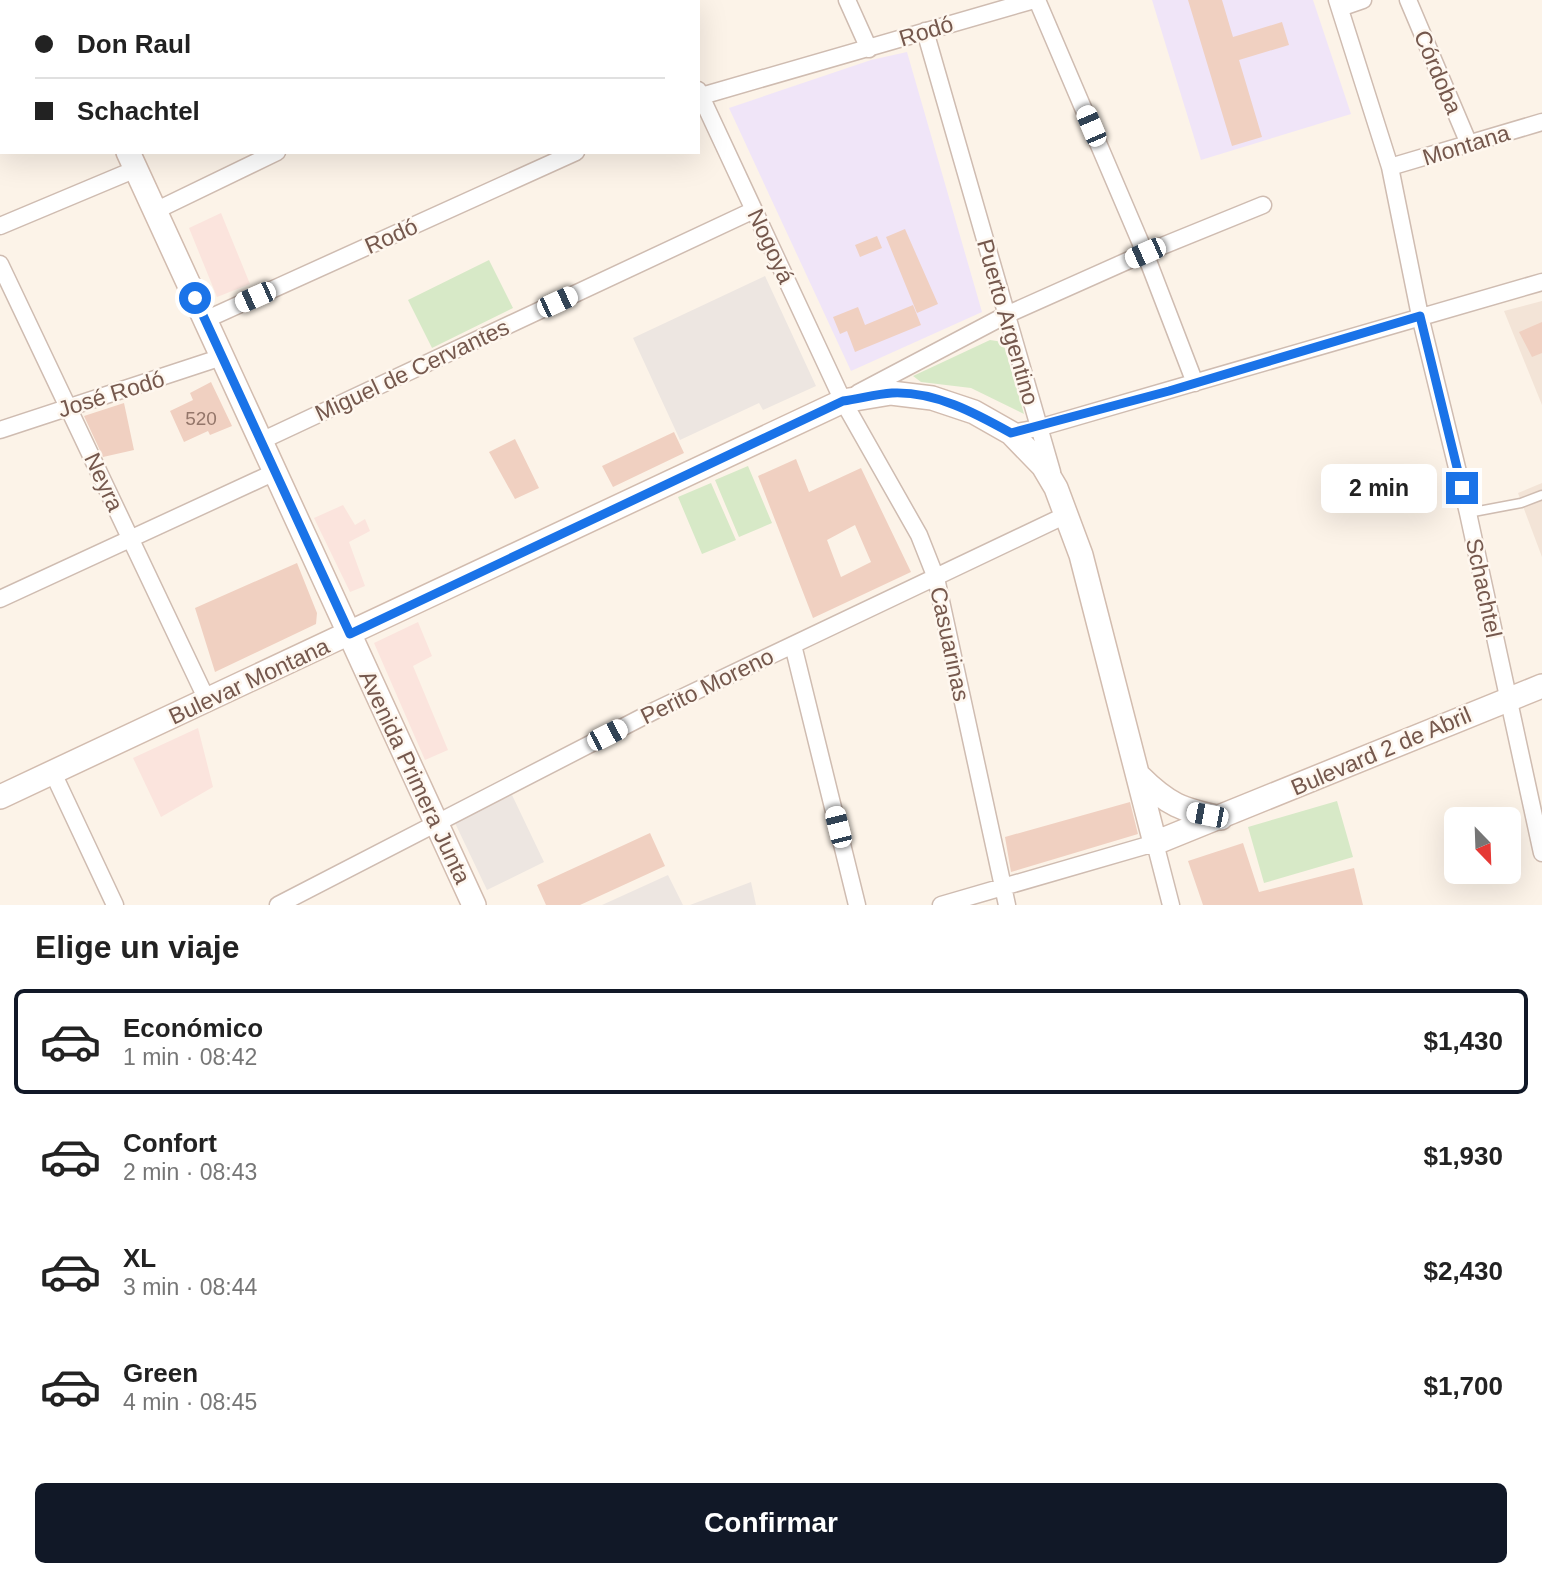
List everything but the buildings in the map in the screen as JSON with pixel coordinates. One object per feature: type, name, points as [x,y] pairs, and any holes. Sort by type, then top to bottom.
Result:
[{"type":"main road","name":"Avenida Primera Junta","points":[[132,160],[474,905]]},
{"type":"main road","name":"Bulevar Montana","points":[[0,797],[843,401],[891,393],[915,394],[974,412],[1011,433],[1044,466],[1056,488]]},
{"type":"main road","name":"Puerto Argentino","points":[[1056,488],[1081,555],[1155,844]]},
{"type":"main road","name":"Bulevard 2 de Abril","points":[[1182,815],[1221,818],[1542,686]]},
{"type":"main road","points":[[1138,775],[1182,815]]},
{"type":"main road","points":[[1150,819],[1161,807],[1182,815]]},
{"type":"main road","points":[[1155,844],[1182,815]]},
{"type":"street","points":[[847,0],[869,49]]},
{"type":"street","points":[[1036,0],[1145,253],[1195,383]]},
{"type":"street","name":"Rodó","points":[[700,95],[1036,0]]},
{"type":"street","points":[[1338,4],[1363,0]]},
{"type":"street","name":"Córdoba","points":[[1408,0],[1469,144]]},
{"type":"street","name":"Schachtel","points":[[1338,4],[1390,167],[1420,316],[1468,513],[1542,853]]},
{"type":"street","name":"Puerto Argentino","points":[[925,31],[1056,488]]},
{"type":"street","name":"Nogoyá","points":[[700,97],[843,401]]},
{"type":"street","name":"Montana","points":[[1390,167],[1542,121]]},
{"type":"street","points":[[155,211],[273,154]]},
{"type":"street","name":"Rodó","points":[[205,320],[572,154]]},
{"type":"street","points":[[0,226],[132,160]]},
{"type":"street","points":[[843,401],[1006,315],[1145,253],[1263,205]]},
{"type":"street","name":"Miguel de Cervantes","points":[[261,441],[754,210]]},
{"type":"street","name":"Neyra","points":[[0,264],[207,700]]},
{"type":"street","points":[[1011,433],[1038,428],[1542,282]]},
{"type":"street","name":"José Rodó","points":[[0,430],[222,357]]},
{"type":"street","name":"Casuarinas","points":[[843,401],[919,535],[936,578],[1007,905]]},
{"type":"street","points":[[0,598],[275,472]]},
{"type":"street","name":"Perito Moreno","points":[[278,905],[656,710],[1066,515]]},
{"type":"street","points":[[793,645],[856,905]]},
{"type":"street","points":[[53,773],[115,905]]},
{"type":"street","points":[[942,905],[1155,844],[1171,905]]},
{"type":"lane","points":[[1468,513],[1521,503],[1542,495]]},
{"type":"shaded area","points":[[1152,0],[1313,0],[1351,114],[1201,160]]},
{"type":"shaded area","points":[[907,52],[982,312],[851,371],[729,108],[871,60]]},
{"type":"shaded area","points":[[221,213],[250,284],[217,297],[189,228]]},
{"type":"shaded area","points":[[765,276],[816,386],[763,410],[759,403],[680,440],[633,338]]},
{"type":"shaded area","points":[[1542,301],[1542,405],[1504,311]]},
{"type":"shaded area","points":[[1542,483],[1542,557],[1518,493]]},
{"type":"shaded area","points":[[343,505],[355,525],[365,519],[370,531],[349,542],[365,586],[350,592],[314,518]]},
{"type":"shaded area","points":[[418,622],[432,656],[413,666],[448,750],[425,760],[374,643]]},
{"type":"shaded area","points":[[198,728],[213,787],[161,817],[133,758]]},
{"type":"shaded area","points":[[512,795],[544,862],[487,890],[455,823]]},
{"type":"shaded area","points":[[668,875],[683,905],[602,905]]},
{"type":"shaded area","points":[[751,882],[756,905],[690,905]]},
{"type":"green space","points":[[489,260],[513,308],[432,348],[408,300]]},
{"type":"green space","points":[[990,340],[1003,342],[1024,414],[971,388],[921,382],[913,376]]},
{"type":"green space","points":[[748,466],[772,523],[739,537],[715,480]]},
{"type":"green space","points":[[711,483],[736,540],[702,554],[678,497]]},
{"type":"green space","points":[[1337,801],[1353,857],[1264,883],[1248,827]]},
{"type":"route","points":[[195,298],[350,634],[843,401],[891,393],[915,394],[974,412],[1011,433],[1038,428],[1169,391],[1420,316],[1462,488]]}]
